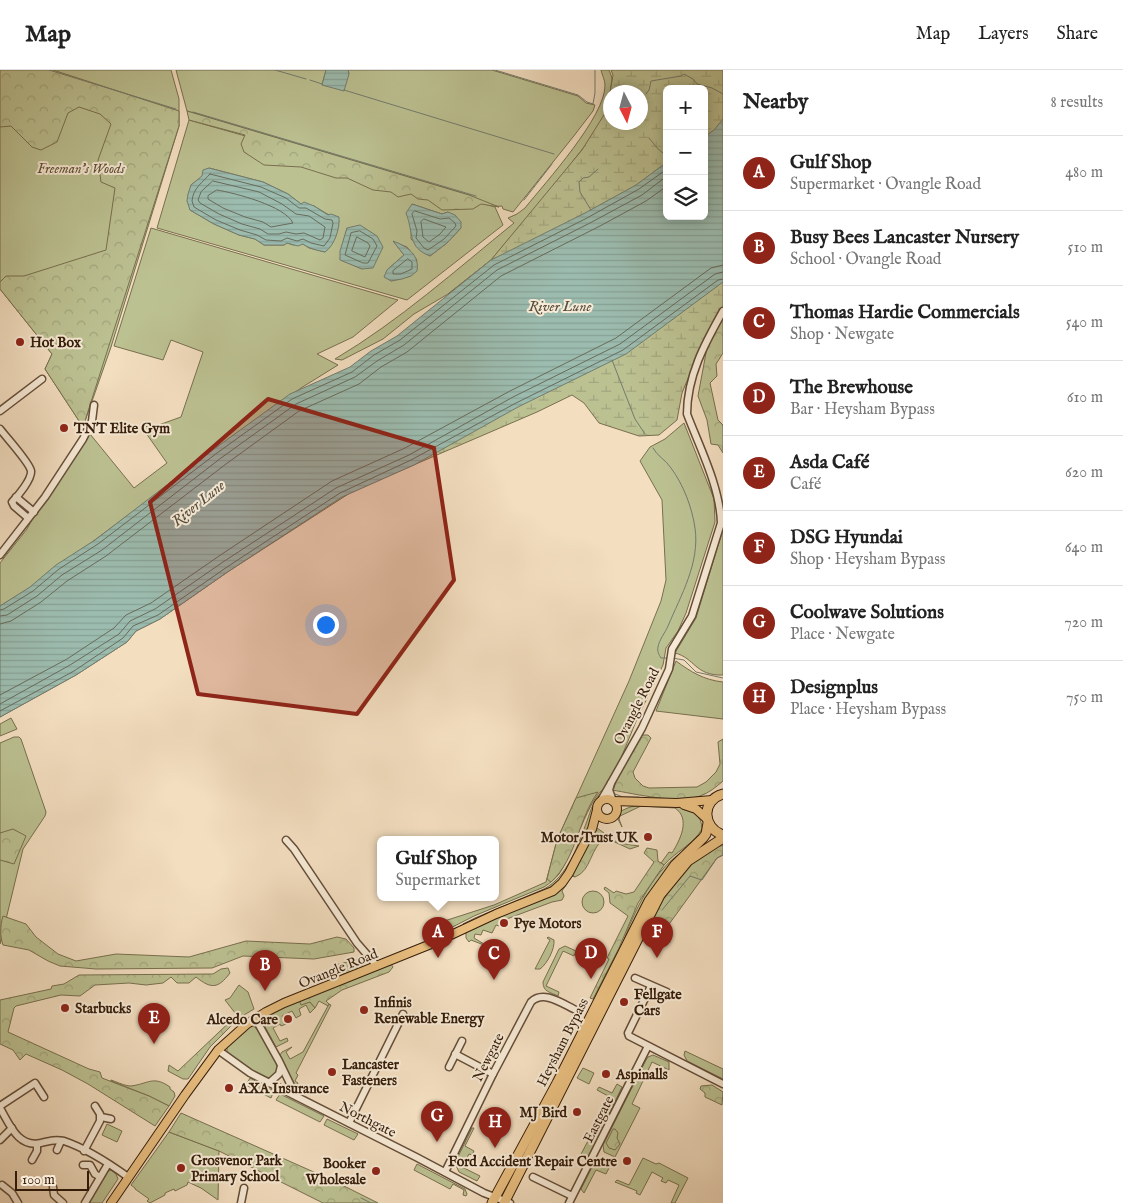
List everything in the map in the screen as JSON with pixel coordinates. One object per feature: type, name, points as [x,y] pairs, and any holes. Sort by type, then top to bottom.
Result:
[{"type":"highway","name":"Heysham Bypass","points":[[501,1202],[557,1083],[649,901],[674,865],[706,834],[707,809],[719,795]]},
{"type":"highway","points":[[707,821],[716,832],[723,836]]},
{"type":"highway","name":"Heysham Bypass","points":[[501,1202],[499,1198],[504,1194],[518,1167],[529,1152],[660,895],[688,861],[723,836]]},
{"type":"main road","points":[[641,803],[626,806],[612,817],[606,819],[601,817],[597,810],[600,802],[607,799],[641,803],[678,803],[719,795]]},
{"type":"main road","points":[[613,801],[616,806],[616,812]]},
{"type":"main road","points":[[678,803],[696,809],[707,821]]},
{"type":"main road","name":"Ovangle Road","points":[[111,1203],[175,1109],[218,1050],[230,1038],[255,1018],[284,1003],[377,966],[553,891],[569,873],[592,829],[597,810]]},
{"type":"main road","name":"Ovangle Road","points":[[592,829],[606,819]]},
{"type":"street","name":"Ovangle Road","points":[[600,802],[642,728],[670,666],[671,652],[692,616],[721,523],[717,494],[687,414],[687,405],[693,374],[708,337],[723,311]]},
{"type":"street","points":[[0,411],[42,379]]},
{"type":"street","points":[[0,555],[34,512],[83,439],[92,421],[94,404]]},
{"type":"street","points":[[0,429],[28,465],[31,472],[29,479],[12,502],[28,518]]},
{"type":"street","points":[[16,498],[34,512]]},
{"type":"street","points":[[610,783],[609,790],[613,801]]},
{"type":"street","points":[[286,840],[294,848],[357,943],[377,966]]},
{"type":"street","points":[[635,978],[667,992]]},
{"type":"street","points":[[651,986],[628,1032],[632,1038],[723,1084]]},
{"type":"street","name":"Newgate","points":[[445,1172],[531,1002],[535,998],[546,996],[578,1011]]},
{"type":"street","points":[[349,1123],[403,1014]]},
{"type":"street","points":[[255,1018],[296,1096]]},
{"type":"street","points":[[449,1067],[462,1041]]},
{"type":"street","name":"Eastgate","points":[[569,1203],[648,1046]]},
{"type":"street","name":"Northgate","points":[[218,1050],[241,1068],[501,1202]]},
{"type":"street","points":[[455,1054],[493,1074]]},
{"type":"street","points":[[269,1083],[279,1074],[281,1066]]},
{"type":"street","points":[[44,1096],[35,1082],[0,1107],[21,1140],[37,1144],[52,1140],[61,1141],[84,1151],[128,1177]]},
{"type":"street","points":[[95,1106],[101,1117]]},
{"type":"street","points":[[101,1117],[111,1119]]},
{"type":"street","points":[[84,1151],[101,1117]]},
{"type":"street","points":[[0,1140],[12,1128]]},
{"type":"street","points":[[57,1150],[61,1141]]},
{"type":"street","points":[[32,1160],[37,1151],[37,1144]]},
{"type":"street","points":[[84,1165],[90,1164],[93,1172],[100,1176]]},
{"type":"street","points":[[85,1203],[108,1164]]},
{"type":"street","points":[[533,1177],[572,1196]]},
{"type":"street","points":[[2,1185],[12,1193],[18,1203]]},
{"type":"street","points":[[53,1187],[54,1195],[63,1203]]},
{"type":"street","points":[[241,1203],[244,1188]]},
{"type":"highlighted area","points":[[268,399],[434,448],[454,580],[357,714],[198,694],[150,502]]},
{"type":"green space","name":"Freeman's Woods","points":[[0,70],[171,70],[179,99],[179,126],[111,347],[83,427],[45,369],[52,354],[0,289]]},
{"type":"green space","name":"Freeman's Woods","points":[[0,70],[53,70],[179,111],[179,126],[83,427],[45,369],[52,354],[0,289],[0,282],[6,276],[24,276],[106,250],[115,188],[101,182],[98,160],[111,124],[100,114],[79,107],[68,113],[57,142],[41,150],[32,147],[11,126],[0,127]]},
{"type":"green space","points":[[176,70],[326,70],[322,85],[349,74],[348,70],[492,70],[578,96],[586,103],[595,105],[593,111],[513,212],[503,209],[502,206],[485,203],[469,195],[187,111]]},
{"type":"green space","points":[[601,70],[609,70],[612,78],[611,85],[605,85]]},
{"type":"green space","points":[[611,70],[723,70],[723,165],[708,171],[708,85],[663,85],[663,190],[448,294],[491,260],[582,150],[603,116],[603,130],[648,130],[648,85],[611,85],[613,75]]},
{"type":"green space","points":[[603,98],[603,118],[584,147],[491,260],[448,294],[414,314],[383,339],[342,360],[335,359],[404,312],[514,223],[508,218],[525,208],[573,149],[596,114]]},
{"type":"green space","points":[[187,111],[469,195],[499,207],[481,204],[473,209],[442,210],[428,200],[418,199],[411,194],[398,197],[391,192],[373,190],[347,178],[336,178],[301,167],[264,165],[244,152],[241,144],[245,135],[189,120]]},
{"type":"green space","points":[[189,120],[495,207],[503,225],[407,300],[157,228]],"holes":[[[209,168],[263,182],[288,194],[301,204],[314,206],[339,221],[335,238],[325,252],[309,248],[303,244],[264,245],[255,239],[239,235],[214,224],[190,210],[191,185],[203,176]],[[412,204],[442,214],[448,212],[461,228],[447,243],[430,256],[411,239]],[[347,228],[362,269],[340,259]],[[394,242],[407,247],[417,260],[411,276],[391,281],[387,270],[404,255]]]},
{"type":"green space","points":[[663,219],[706,220],[723,263],[723,306],[701,347],[682,393],[677,420],[659,435],[639,436],[599,423],[584,403],[572,395],[537,412],[353,491],[229,571],[160,619],[136,631],[127,642],[76,675],[0,717]]},
{"type":"green space","points":[[151,228],[398,300],[353,337],[317,354],[338,365],[301,388],[191,466],[30,588],[0,606],[0,563],[27,529],[90,434],[134,488],[167,463],[141,426],[153,427],[181,417],[203,352],[171,340],[163,360],[114,346]]},
{"type":"green space","points":[[723,316],[723,353],[716,364],[717,376],[710,383],[718,420],[723,425],[723,453],[718,445],[711,444],[707,420],[698,396],[708,342]]},
{"type":"green space","points":[[684,423],[714,499],[715,522],[686,613],[678,631],[666,648],[663,665],[621,758],[605,789],[599,793],[587,813],[564,866],[554,879],[544,887],[474,916],[435,936],[435,924],[494,905],[546,882],[557,840],[629,681],[661,601],[666,580],[662,500],[640,461],[650,447],[665,439]]},
{"type":"green space","points":[[723,529],[723,675],[714,675],[706,673],[682,655],[675,653],[696,618]]},
{"type":"green space","points":[[676,661],[698,675],[723,682],[723,719],[656,711]]},
{"type":"green space","points":[[11,718],[17,729],[0,736],[0,724]]},
{"type":"green space","points":[[648,735],[651,738],[633,772],[635,778],[643,786],[649,788],[697,787],[706,782],[716,772],[720,764],[718,742],[723,739],[723,781],[700,796],[679,799],[656,798],[612,790],[615,779],[640,736]]},
{"type":"green space","points":[[14,737],[21,739],[46,812],[23,849],[0,944],[0,743]]},
{"type":"green space","points":[[604,791],[594,803],[592,823],[560,880],[545,891],[463,924],[544,889],[560,876],[580,840],[593,804]]},
{"type":"green space","points":[[598,792],[591,803],[566,862],[551,882],[547,879],[557,840],[576,798]]},
{"type":"green space","points":[[641,805],[688,809],[700,820],[702,829],[694,840],[664,865],[661,863],[669,852],[672,853],[681,836],[682,818],[675,808],[641,806],[620,816],[619,819],[622,827],[618,819],[621,811]]},
{"type":"green space","points":[[597,828],[618,843],[639,846],[630,849],[606,838],[597,847],[585,869],[575,877],[572,874]]},
{"type":"green space","points":[[13,829],[26,836],[14,864],[0,860],[0,833]]},
{"type":"green space","points":[[723,845],[723,855],[717,858],[667,927],[660,924],[653,925],[651,921],[656,911],[684,870],[702,855],[713,848]]},
{"type":"green space","points":[[647,848],[657,850],[658,861],[664,865],[638,903],[619,948],[593,999],[590,998],[628,916],[610,903],[609,893],[604,889],[605,887],[614,893],[616,891],[626,894],[634,892],[654,862],[644,853]]},
{"type":"green space","points":[[686,850],[622,945],[646,891],[664,867]]},
{"type":"green space","points":[[572,874],[575,877],[572,876],[562,891],[564,896],[562,900],[504,920],[499,926],[496,925],[492,933],[483,930],[481,935],[475,934],[474,938],[489,947],[471,940],[469,942],[466,938],[468,930],[557,893]]},
{"type":"green space","points":[[593,891],[601,894],[604,902],[601,910],[593,913],[585,910],[582,902],[585,894]]},
{"type":"green space","points":[[3,916],[26,924],[36,937],[58,954],[76,961],[116,954],[189,957],[246,941],[310,944],[337,937],[346,939],[354,948],[354,952],[314,959],[243,956],[212,968],[96,969],[60,966],[29,950],[3,945],[1,923]]},
{"type":"green space","points":[[548,937],[554,940],[552,952],[543,967],[535,969],[550,940]]},
{"type":"green space","points":[[565,946],[576,951],[574,956],[563,951],[546,986],[559,992],[558,996],[546,990],[543,982],[559,949]]},
{"type":"green space","points":[[362,959],[364,962],[362,968],[341,975],[336,965]]},
{"type":"green space","points":[[391,964],[393,967],[389,972],[342,990],[326,1001],[329,1004],[328,1006],[319,1001],[315,1008],[310,1002],[301,1005],[299,1000]]},
{"type":"green space","points":[[228,968],[230,973],[222,982],[214,986],[206,984],[196,977],[189,983],[177,983],[171,977],[163,983],[146,985],[129,983],[95,985],[80,996],[61,995],[14,1008],[8,1032],[89,1069],[100,1072],[102,1078],[149,1096],[169,1106],[155,1126],[62,1070],[26,1054],[20,1060],[13,1050],[0,1044],[0,1000],[51,989],[52,986],[64,984],[79,975],[213,974],[221,969]]},
{"type":"green space","points":[[239,985],[248,992],[254,1009],[239,1018],[225,1000],[230,998]]},
{"type":"green space","points":[[299,1000],[310,1002],[315,1008],[310,1013],[306,1005],[299,1009],[301,1015],[296,1018],[292,1011],[282,1016],[286,1024],[281,1026],[280,1024],[273,1028],[280,1041],[287,1038],[288,1041],[276,1047],[262,1021],[274,1011]]},
{"type":"green space","points":[[329,1004],[331,1005],[296,1073],[298,1075],[295,1081],[298,1083],[296,1087],[306,1092],[305,1094],[297,1091],[294,1087],[280,1055],[292,1047],[286,1052],[290,1059],[303,1052]]},
{"type":"green space","points":[[237,1015],[239,1018],[210,1047],[188,1079],[183,1079],[168,1071],[169,1065],[178,1071]]},
{"type":"green space","points":[[253,1026],[259,1030],[278,1066],[277,1072],[267,1078],[252,1072],[234,1060],[227,1052],[227,1047],[249,1027]]},
{"type":"green space","points":[[685,1051],[723,1069],[723,1079],[687,1061],[684,1055]]},
{"type":"green space","points":[[653,1055],[669,1062],[669,1070],[652,1062],[632,1104],[640,1108],[615,1157],[604,1152],[603,1145],[646,1060]]},
{"type":"green space","points":[[583,1068],[594,1073],[589,1084],[577,1078]]},
{"type":"green space","points":[[250,1078],[274,1091],[271,1098],[246,1085]]},
{"type":"green space","points":[[111,1080],[131,1086],[150,1081],[164,1083],[170,1087],[175,1096],[169,1106]]},
{"type":"green space","points":[[617,1084],[622,1087],[605,1122],[600,1120],[610,1097],[597,1090],[599,1087],[612,1093]]},
{"type":"green space","points":[[712,1085],[723,1092],[722,1105],[705,1097],[705,1093],[700,1089],[701,1086]]},
{"type":"green space","points":[[280,1094],[324,1116],[320,1122],[276,1100]]},
{"type":"green space","points":[[181,1113],[334,1181],[378,1203],[323,1203],[219,1151],[169,1132]]},
{"type":"green space","points":[[327,1119],[358,1134],[354,1140],[324,1125]]},
{"type":"green space","points":[[107,1124],[122,1131],[117,1142],[102,1135]]},
{"type":"green space","points":[[597,1124],[603,1128],[587,1159],[580,1156]]},
{"type":"green space","points":[[472,1128],[474,1128],[465,1146],[474,1151],[472,1155],[469,1154],[462,1167],[480,1176],[477,1181],[459,1172],[455,1163]]},
{"type":"green space","points":[[613,1129],[618,1133],[617,1138],[620,1144],[615,1150],[609,1148],[606,1143]]},
{"type":"green space","name":"Grosvenor Park Primary School","points":[[169,1132],[219,1151],[218,1200],[201,1188],[188,1182],[187,1185],[175,1191],[174,1189],[165,1193],[165,1195],[150,1203],[147,1201],[149,1199],[131,1185]]},
{"type":"green space","points":[[643,1158],[656,1164],[659,1163],[688,1178],[675,1203],[671,1203],[679,1185],[668,1180],[666,1183],[661,1181],[663,1178],[652,1172],[640,1195],[636,1193],[637,1191],[615,1182],[617,1180],[629,1185]]},
{"type":"green space","points":[[596,1159],[601,1159],[611,1164],[606,1174],[596,1170],[584,1193],[581,1189]]},
{"type":"green space","points":[[417,1164],[465,1189],[466,1196],[463,1195],[464,1190],[453,1184],[450,1189],[414,1170]]},
{"type":"green space","points":[[111,1170],[118,1179],[102,1203],[88,1203],[107,1172]]},
{"type":"water","points":[[326,70],[348,70],[349,74],[344,91],[322,85]]},
{"type":"water","name":"River Lune","points":[[723,119],[723,282],[626,354],[518,407],[414,465],[342,497],[160,619],[136,631],[127,642],[76,675],[0,717],[0,606],[30,587],[56,565],[95,540],[214,449],[290,394],[350,367],[371,351],[397,336],[491,260],[636,185],[663,165],[663,220],[708,220],[708,134]]},
{"type":"water","points":[[209,168],[263,182],[288,194],[301,204],[304,202],[328,215],[331,214],[339,217],[338,231],[332,245],[325,252],[303,244],[298,246],[287,243],[284,245],[264,245],[255,239],[239,235],[214,224],[190,210],[187,201],[191,185],[202,176],[203,170]]},
{"type":"water","points":[[412,204],[442,214],[448,212],[455,215],[461,222],[461,228],[447,243],[430,256],[418,248],[412,239],[406,213]]},
{"type":"water","points":[[360,225],[377,236],[383,247],[373,268],[362,269],[340,260],[340,251],[347,228]]},
{"type":"water","points":[[393,241],[403,245],[414,255],[417,271],[411,276],[391,281],[384,277],[387,270],[404,255]]},
{"type":"waterway","points":[[49,70],[176,109]]},
{"type":"waterway","points":[[275,70],[306,79]]},
{"type":"waterway","points":[[495,70],[578,95],[593,104],[595,70]]},
{"type":"waterway","points":[[648,91],[651,81],[684,74],[693,79],[697,84],[712,88],[723,94]]},
{"type":"waterway","points":[[310,80],[322,84]]},
{"type":"waterway","points":[[344,90],[554,154]]},
{"type":"waterway","points":[[193,112],[476,196]]},
{"type":"waterway","points":[[649,138],[663,153]]},
{"type":"waterway","points":[[524,200],[552,164]]},
{"type":"waterway","points":[[591,210],[580,192],[579,182],[583,178],[589,177],[598,169]]},
{"type":"waterway","points":[[612,360],[635,419],[645,434]]},
{"type":"waterway","points":[[653,448],[669,465],[683,488],[694,520],[696,541],[695,554],[684,591],[658,647],[661,658],[668,658]]},
{"type":"waterway","points":[[672,658],[684,660],[696,672],[723,678]]},
{"type":"waterway","points":[[614,788],[640,739]]},
{"type":"waterway","points":[[615,794],[623,797],[639,797]]},
{"type":"waterway","points":[[662,910],[690,876],[702,880],[717,858],[723,855]]},
{"type":"waterway","points":[[361,1198],[371,1203]]},
{"type":"place","name":"Hot Box","points":[[20,342]]},
{"type":"place","name":"TNT Elite Gym","points":[[64,428]]},
{"type":"place","name":"Motor Trust UK","points":[[648,837]]},
{"type":"place","name":"Pye Motors","points":[[504,923]]},
{"type":"place","name":"Gulf Shop","points":[[438,958]]},
{"type":"place","name":"DSG Hyundai","points":[[657,958]]},
{"type":"place","name":"The Brewhouse","points":[[591,979]]},
{"type":"place","name":"Thomas Hardie Commercials","points":[[494,980]]},
{"type":"place","name":"Busy Bees Lancaster Nursery","points":[[265,991]]},
{"type":"place","name":"Fellgate Cars","points":[[624,1002]]},
{"type":"place","name":"Starbucks","points":[[65,1008]]},
{"type":"place","name":"Infinis Renewable Energy","points":[[364,1010]]},
{"type":"place","name":"Alcedo Care","points":[[288,1019]]},
{"type":"place","name":"Asda Café","points":[[154,1044]]},
{"type":"place","name":"Lancaster Fasteners","points":[[332,1072]]},
{"type":"place","name":"Aspinalls","points":[[606,1074]]},
{"type":"place","name":"AXA Insurance","points":[[229,1088]]},
{"type":"place","name":"MJ Bird","points":[[577,1112]]},
{"type":"place","name":"Coolwave Solutions","points":[[437,1142]]},
{"type":"place","name":"Designplus","points":[[495,1148]]},
{"type":"place","name":"Ford Accident Repair Centre","points":[[627,1161]]},
{"type":"place","name":"Grosvenor Park Primary School","points":[[181,1168]]},
{"type":"place","name":"Booker Wholesale","points":[[376,1171]]}]
